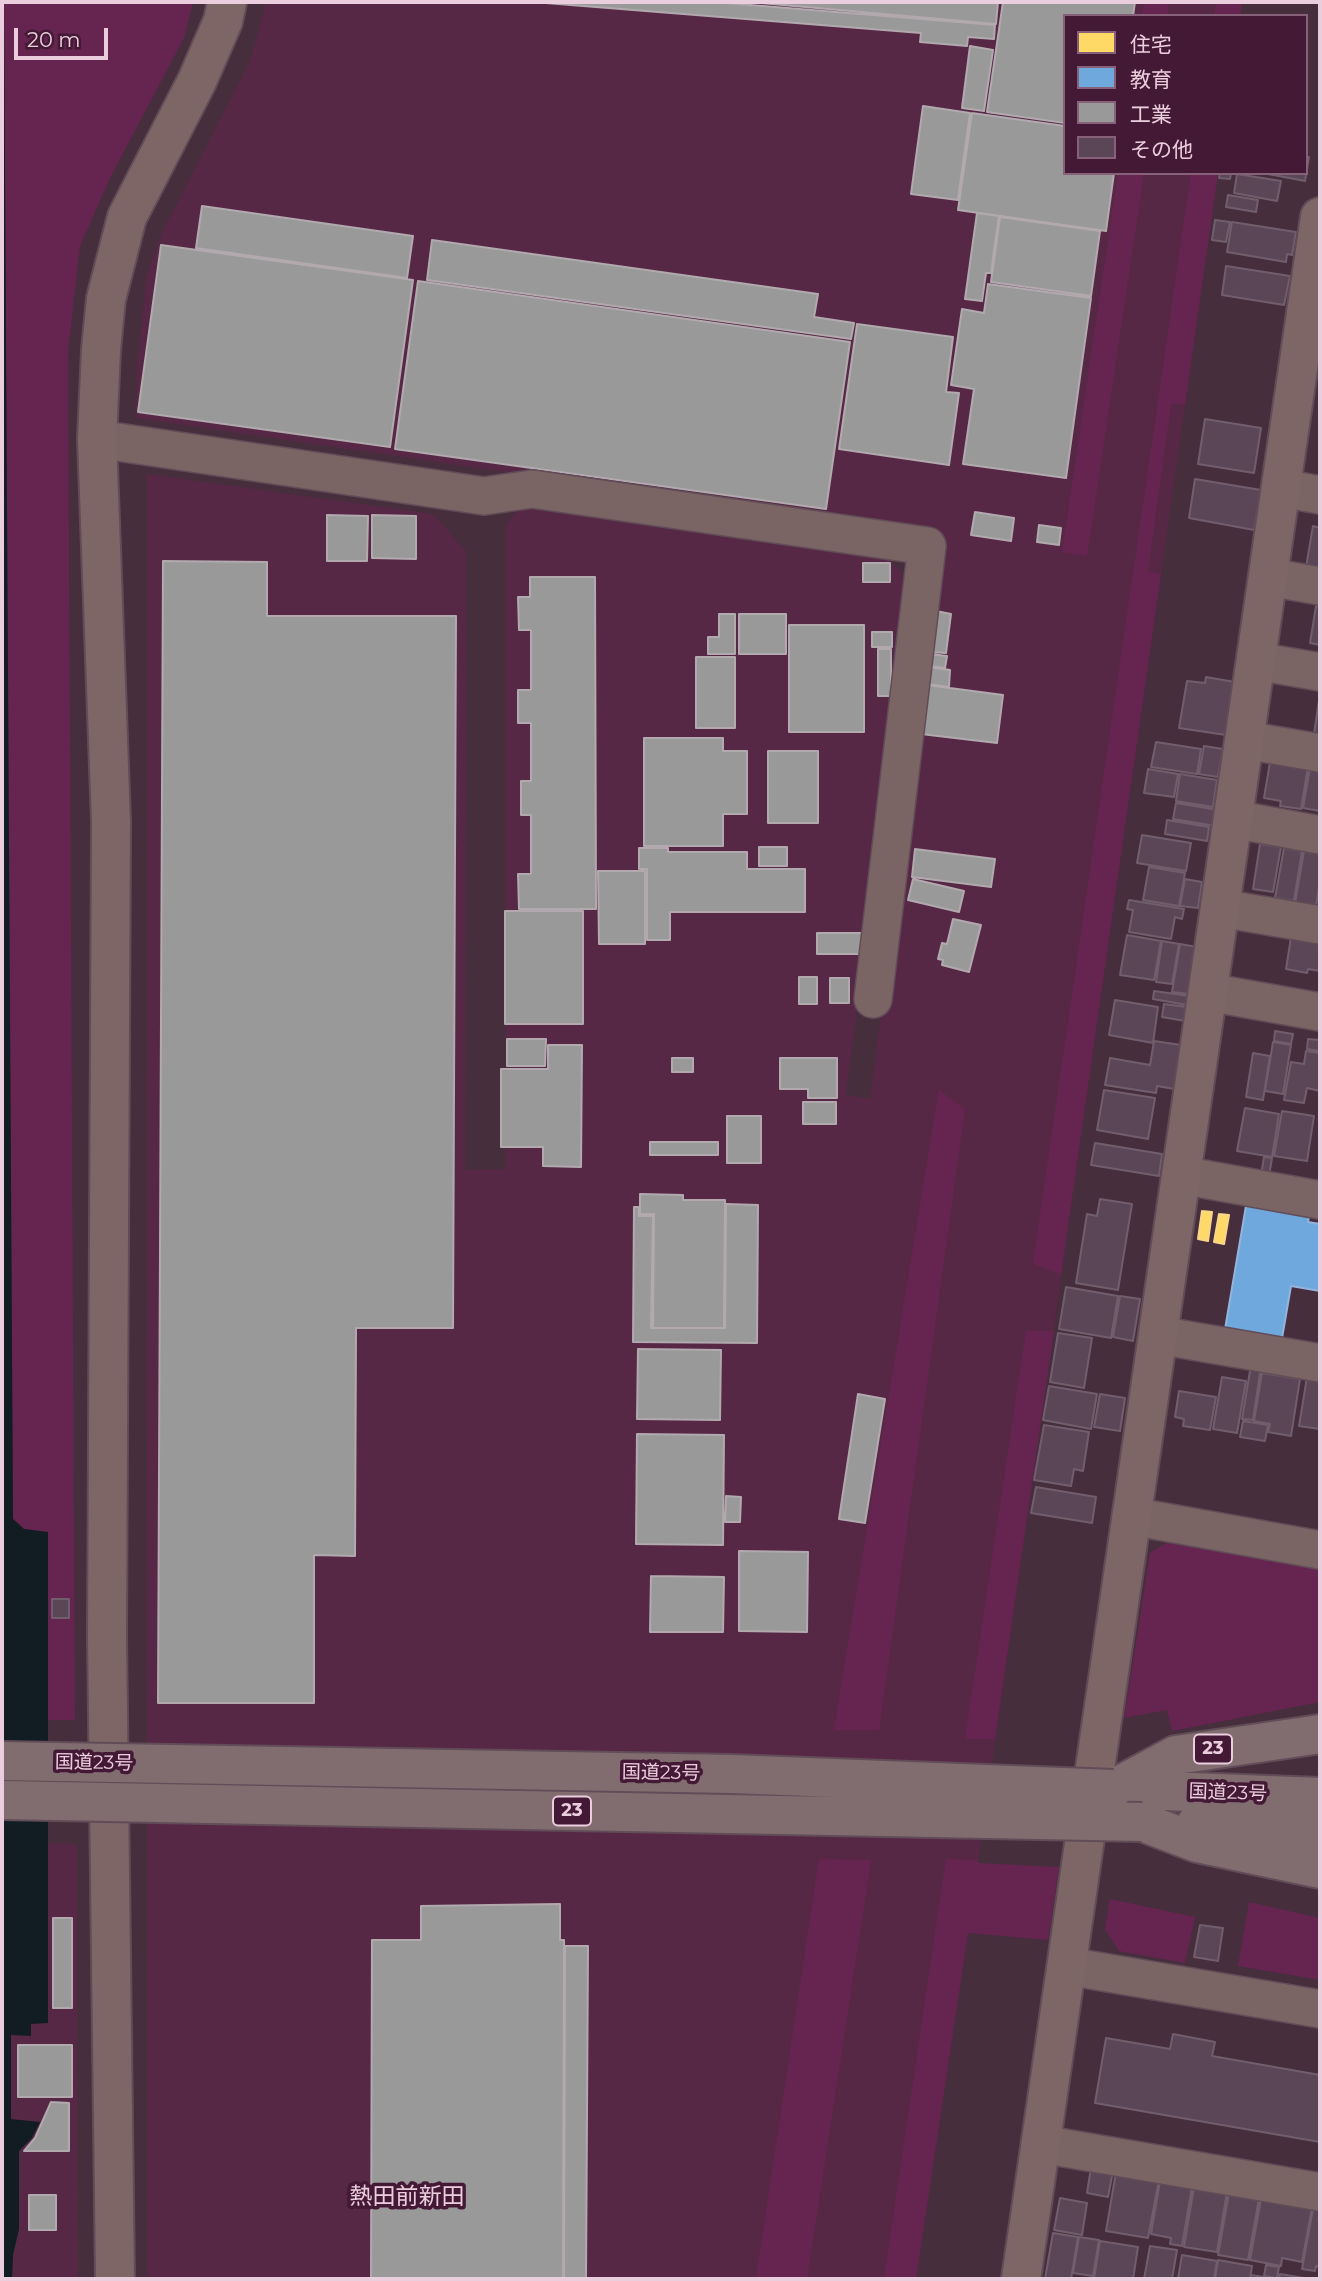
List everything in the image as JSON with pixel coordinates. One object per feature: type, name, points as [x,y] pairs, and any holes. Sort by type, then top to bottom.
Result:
[{"type":"highway","name":"23","points":[[1114,1789],[1176,1755],[1320,1734]]},
{"type":"highway","name":"国道23号","points":[[2,1761],[718,1774],[1320,1797]]},
{"type":"highway","name":"国道23号","points":[[2,1800],[1142,1822],[1320,1831]]},
{"type":"highway","name":"23","points":[[1142,1822],[1197,1843],[1320,1869]]},
{"type":"street","points":[[115,2279],[107,1636],[111,822],[97,439],[101,350],[106,299],[127,218],[197,81],[223,21],[226,2]]},
{"type":"street","points":[[1021,2279],[1281,488],[1309,374],[1320,217]]},
{"type":"street","points":[[97,439],[484,496],[531,489],[927,547],[873,999]]},
{"type":"street","points":[[1281,488],[1320,495]]},
{"type":"street","points":[[1268,577],[1320,586]]},
{"type":"street","points":[[1256,661],[1320,672]]},
{"type":"street","points":[[1244,740],[1320,753]]},
{"type":"street","points":[[1233,820],[1320,835]]},
{"type":"street","points":[[1220,908],[1320,925]]},
{"type":"street","points":[[1208,992],[1320,1012]]},
{"type":"street","points":[[1181,1175],[1320,1200]]},
{"type":"street","points":[[1158,1335],[1320,1363]]},
{"type":"street","points":[[1131,1516],[1320,1550]]},
{"type":"street","points":[[1067,1966],[1320,2009]]},
{"type":"street","points":[[1041,2144],[1320,2192]]},
{"type":"shaded area","points":[[2,2],[13,1519],[24,1529],[48,1532],[48,2023],[31,2024],[31,2036],[11,2035],[11,2119],[40,2122],[32,2138],[19,2151],[19,2229],[13,2255],[12,2279],[2,2279]]},
{"type":"shaded area","points":[[4,2],[193,2],[184,38],[111,176],[80,246],[68,351],[75,1720],[48,1720],[48,1532],[24,1529],[13,1519]]},
{"type":"shaded area","points":[[266,2],[1242,2],[1240,14],[1063,14],[1063,175],[1218,175],[968,1933],[916,2279],[147,2279],[147,474],[433,514],[466,551],[465,1170],[506,1169],[506,524],[524,503],[889,559],[899,569],[907,586],[910,605],[846,1095],[870,1099],[944,536],[136,418],[137,365],[147,274],[161,235],[251,59]]},
{"type":"shaded area","points":[[1144,2],[1169,2],[1167,14],[1142,14]]},
{"type":"shaded area","points":[[1216,2],[1242,2],[1240,14],[1214,14]]},
{"type":"shaded area","points":[[1118,175],[1144,175],[1087,556],[1062,552]]},
{"type":"shaded area","points":[[1191,175],[1218,175],[1185,404],[1171,404],[1148,571],[1161,574],[1061,1274],[1033,1264]]},
{"type":"shaded area","points":[[939,1090],[965,1109],[879,1730],[834,1730]]},
{"type":"shaded area","points":[[1026,1331],[1054,1331],[995,1739],[965,1739]]},
{"type":"shaded area","points":[[1171,1540],[1320,1566],[1320,1702],[1172,1731],[1167,1710],[1124,1718],[1150,1553]]},
{"type":"shaded area","points":[[2,1842],[77,1844],[78,2279],[12,2279],[13,2255],[19,2230],[2,2229]]},
{"type":"shaded area","points":[[819,1859],[871,1860],[807,2279],[756,2279]]},
{"type":"shaded area","points":[[946,1859],[1059,1867],[1048,1940],[968,1933],[916,2279],[884,2279]]},
{"type":"shaded area","points":[[1110,1899],[1195,1917],[1185,1963],[1119,1951],[1105,1929]]},
{"type":"shaded area","points":[[1249,1902],[1320,1918],[1320,1980],[1238,1966]]},
{"type":"building: 住宅","points":[[1202,1211],[1212,1212],[1208,1241],[1198,1239]]},
{"type":"building: 住宅","points":[[1219,1214],[1229,1215],[1224,1244],[1214,1242]]},
{"type":"building: 教育","points":[[1247,1200],[1310,1210],[1308,1222],[1320,1224],[1320,1291],[1291,1286],[1281,1344],[1224,1335]]},
{"type":"building: 工業","points":[[533,2],[714,2],[995,25],[994,39],[968,37],[967,46],[920,42],[921,33]]},
{"type":"building: 工業","points":[[749,2],[998,2],[996,24]]},
{"type":"building: 工業","points":[[1003,2],[1135,2],[1133,14],[1063,14],[1063,123],[987,112]]},
{"type":"building: 工業","points":[[970,46],[993,50],[984,111],[962,108]]},
{"type":"building: 工業","points":[[923,106],[970,113],[958,200],[911,194]]},
{"type":"building: 工業","points":[[972,113],[1063,126],[1063,175],[1114,175],[1106,231],[958,210]]},
{"type":"building: 工業","points":[[202,206],[413,236],[407,278],[196,248]]},
{"type":"building: 工業","points":[[977,213],[999,216],[991,273],[986,273],[982,301],[965,299]]},
{"type":"building: 工業","points":[[1000,217],[1100,231],[1091,296],[991,282]]},
{"type":"building: 工業","points":[[432,240],[818,294],[814,317],[854,323],[851,339],[427,280]]},
{"type":"building: 工業","points":[[161,245],[413,280],[390,447],[138,412]]},
{"type":"building: 工業","points":[[418,281],[850,342],[826,509],[395,449]]},
{"type":"building: 工業","points":[[988,284],[1091,298],[1066,478],[963,464],[974,389],[951,385],[962,309],[984,313]]},
{"type":"building: 工業","points":[[857,324],[953,337],[946,392],[959,393],[949,465],[839,449]]},
{"type":"building: 工業","points":[[975,512],[1014,518],[1011,541],[971,535]]},
{"type":"building: 工業","points":[[327,515],[368,516],[367,561],[327,561]]},
{"type":"building: 工業","points":[[372,515],[416,516],[416,559],[372,558]]},
{"type":"building: 工業","points":[[1039,525],[1061,528],[1059,545],[1037,542]]},
{"type":"building: 工業","points":[[163,561],[267,562],[267,616],[456,616],[453,1328],[356,1328],[355,1556],[314,1555],[314,1703],[158,1703]]},
{"type":"building: 工業","points":[[863,563],[890,563],[890,582],[863,582]]},
{"type":"building: 工業","points":[[530,577],[595,577],[596,909],[519,909],[518,874],[531,874],[531,815],[521,815],[521,781],[531,781],[531,723],[518,723],[518,690],[531,690],[531,630],[519,630],[518,597],[530,597]]},
{"type":"building: 工業","points":[[936,611],[951,614],[946,653],[931,652]]},
{"type":"building: 工業","points":[[719,614],[735,614],[735,654],[708,654],[708,637],[719,637]]},
{"type":"building: 工業","points":[[739,614],[786,614],[786,654],[739,654]]},
{"type":"building: 工業","points":[[789,625],[864,625],[864,732],[789,732]]},
{"type":"building: 工業","points":[[872,632],[892,632],[892,647],[872,647]]},
{"type":"building: 工業","points":[[878,649],[891,649],[891,696],[878,696]]},
{"type":"building: 工業","points":[[931,654],[947,656],[945,668],[929,666]]},
{"type":"building: 工業","points":[[696,657],[735,657],[735,728],[696,728]]},
{"type":"building: 工業","points":[[929,667],[950,670],[949,687],[927,684]]},
{"type":"building: 工業","points":[[927,685],[1003,695],[997,743],[921,734]]},
{"type":"building: 工業","points":[[644,738],[723,738],[723,751],[747,751],[747,814],[723,814],[723,846],[644,846]]},
{"type":"building: 工業","points":[[768,751],[818,751],[818,823],[768,823]]},
{"type":"building: 工業","points":[[759,847],[787,847],[787,866],[759,866]]},
{"type":"building: 工業","points":[[639,848],[668,848],[668,852],[747,852],[747,869],[805,869],[805,912],[670,912],[670,940],[647,940],[647,869],[639,869]]},
{"type":"building: 工業","points":[[915,849],[995,859],[991,887],[912,877]]},
{"type":"building: 工業","points":[[598,871],[645,871],[645,944],[599,944]]},
{"type":"building: 工業","points":[[913,879],[964,891],[959,912],[908,900]]},
{"type":"building: 工業","points":[[505,911],[583,911],[583,1024],[505,1024]]},
{"type":"building: 工業","points":[[953,919],[981,925],[969,972],[942,965],[943,960],[938,959],[942,943],[947,944]]},
{"type":"building: 工業","points":[[817,933],[864,933],[864,954],[817,954]]},
{"type":"building: 工業","points":[[799,977],[817,977],[817,1004],[799,1004]]},
{"type":"building: 工業","points":[[830,978],[849,978],[849,1003],[830,1003]]},
{"type":"building: 工業","points":[[507,1039],[546,1039],[545,1066],[507,1066]]},
{"type":"building: 工業","points":[[548,1045],[582,1045],[581,1167],[543,1166],[543,1147],[501,1147],[501,1069],[548,1069]]},
{"type":"building: 工業","points":[[672,1058],[693,1058],[693,1072],[672,1072]]},
{"type":"building: 工業","points":[[780,1058],[837,1058],[837,1098],[808,1098],[808,1089],[780,1089]]},
{"type":"building: 工業","points":[[803,1102],[836,1102],[836,1124],[803,1124]]},
{"type":"building: 工業","points":[[727,1116],[761,1116],[761,1163],[727,1163]]},
{"type":"building: 工業","points":[[650,1142],[718,1142],[718,1155],[650,1155]]},
{"type":"building: 工業","points":[[640,1194],[683,1195],[683,1200],[725,1200],[724,1328],[653,1328],[654,1214],[640,1214]]},
{"type":"building: 工業","points":[[726,1204],[758,1205],[757,1343],[633,1342],[634,1207],[639,1207],[639,1216],[653,1216],[651,1328],[725,1328]]},
{"type":"building: 工業","points":[[638,1349],[721,1350],[720,1420],[637,1419]]},
{"type":"building: 工業","points":[[858,1394],[885,1399],[865,1523],[839,1519]]},
{"type":"building: 工業","points":[[637,1434],[724,1435],[723,1545],[636,1544]]},
{"type":"building: 工業","points":[[726,1496],[741,1497],[740,1522],[725,1522]]},
{"type":"building: 工業","points":[[739,1551],[808,1552],[807,1632],[739,1631]]},
{"type":"building: 工業","points":[[651,1576],[724,1577],[723,1632],[650,1632]]},
{"type":"building: 工業","points":[[560,1904],[560,1940],[564,1940],[563,2279],[371,2279],[372,1940],[421,1940],[421,1906]]},
{"type":"building: 工業","points":[[53,1918],[72,1918],[72,2008],[53,2008]]},
{"type":"building: 工業","points":[[565,1946],[588,1946],[586,2279],[564,2279]]},
{"type":"building: 工業","points":[[18,2045],[72,2045],[72,2097],[18,2097]]},
{"type":"building: 工業","points":[[51,2102],[69,2103],[69,2151],[24,2151],[35,2138]]},
{"type":"building: 工業","points":[[29,2195],[56,2195],[56,2230],[29,2230]]},
{"type":"building: その他","points":[[1220,175],[1231,175],[1230,179],[1219,178]]},
{"type":"building: その他","points":[[1237,175],[1281,181],[1277,201],[1234,193]]},
{"type":"building: その他","points":[[1274,175],[1306,175],[1305,181]]},
{"type":"building: その他","points":[[1228,195],[1258,200],[1256,212],[1226,207]]},
{"type":"building: その他","points":[[1215,220],[1230,222],[1226,242],[1212,240]]},
{"type":"building: その他","points":[[1232,222],[1296,232],[1292,255],[1287,254],[1286,262],[1227,252]]},
{"type":"building: その他","points":[[1226,266],[1290,276],[1284,305],[1222,295]]},
{"type":"building: その他","points":[[1205,419],[1261,428],[1254,473],[1198,464]]},
{"type":"building: その他","points":[[1195,479],[1261,490],[1254,530],[1189,518]]},
{"type":"building: その他","points":[[1313,526],[1320,528],[1320,576],[1305,573]]},
{"type":"building: その他","points":[[1316,606],[1320,606],[1320,645],[1310,643]]},
{"type":"building: その他","points":[[1206,677],[1235,682],[1226,735],[1179,728],[1187,681],[1205,683]]},
{"type":"building: その他","points":[[1320,694],[1320,736],[1314,734]]},
{"type":"building: その他","points":[[1156,742],[1201,749],[1197,774],[1151,767]]},
{"type":"building: その他","points":[[1204,746],[1223,749],[1218,777],[1199,774]]},
{"type":"building: その他","points":[[1309,761],[1301,809],[1280,806],[1281,801],[1264,798],[1270,762]]},
{"type":"building: その他","points":[[1311,762],[1320,764],[1320,811],[1303,808]]},
{"type":"building: その他","points":[[1148,769],[1178,774],[1174,797],[1144,793]]},
{"type":"building: その他","points":[[1180,774],[1217,780],[1213,807],[1176,801]]},
{"type":"building: その他","points":[[1176,803],[1218,810],[1216,826],[1173,819]]},
{"type":"building: その他","points":[[1167,820],[1209,827],[1207,841],[1165,834]]},
{"type":"building: その他","points":[[1142,835],[1191,843],[1186,871],[1137,863]]},
{"type":"building: その他","points":[[1260,844],[1281,847],[1273,892],[1253,889]]},
{"type":"building: その他","points":[[1284,848],[1302,851],[1294,901],[1275,898]]},
{"type":"building: その他","points":[[1304,851],[1320,854],[1320,882],[1315,913],[1294,909]]},
{"type":"building: その他","points":[[1149,867],[1185,873],[1179,906],[1143,900]]},
{"type":"building: その他","points":[[1185,879],[1202,882],[1198,908],[1180,906]]},
{"type":"building: その他","points":[[1129,900],[1184,909],[1182,919],[1175,917],[1171,939],[1129,932],[1133,910],[1127,909]]},
{"type":"building: その他","points":[[1292,931],[1320,935],[1320,971],[1308,969],[1307,973],[1286,969]]},
{"type":"building: その他","points":[[1127,935],[1161,941],[1154,980],[1120,975]]},
{"type":"building: その他","points":[[1162,941],[1179,944],[1172,984],[1156,982]]},
{"type":"building: その他","points":[[1180,944],[1197,947],[1189,994],[1172,992]]},
{"type":"building: その他","points":[[1154,991],[1189,996],[1187,1005],[1153,999]]},
{"type":"building: その他","points":[[1115,1000],[1158,1007],[1153,1043],[1109,1035]]},
{"type":"building: その他","points":[[1164,1004],[1187,1007],[1185,1021],[1162,1017]]},
{"type":"building: その他","points":[[1275,1031],[1293,1034],[1291,1044],[1274,1041]]},
{"type":"building: その他","points":[[1308,1039],[1320,1040],[1320,1051],[1307,1049]]},
{"type":"building: その他","points":[[1154,1041],[1181,1045],[1174,1089],[1157,1086],[1156,1093],[1105,1085],[1110,1058],[1150,1065]]},
{"type":"building: その他","points":[[1273,1042],[1291,1045],[1283,1094],[1265,1091]]},
{"type":"building: その他","points":[[1306,1051],[1320,1053],[1320,1091],[1307,1088],[1304,1103],[1284,1100],[1291,1062],[1304,1064]]},
{"type":"building: その他","points":[[1253,1053],[1270,1056],[1263,1100],[1246,1097]]},
{"type":"building: その他","points":[[1104,1090],[1155,1098],[1148,1139],[1097,1130]]},
{"type":"building: その他","points":[[1245,1108],[1279,1114],[1272,1157],[1237,1151]]},
{"type":"building: その他","points":[[1282,1111],[1314,1116],[1307,1161],[1274,1156]]},
{"type":"building: その他","points":[[1095,1143],[1162,1154],[1159,1176],[1091,1165]]},
{"type":"building: その他","points":[[1264,1157],[1272,1158],[1269,1176],[1261,1175]]},
{"type":"building: その他","points":[[1100,1199],[1132,1204],[1118,1290],[1076,1283],[1087,1214],[1097,1216]]},
{"type":"building: その他","points":[[1066,1287],[1118,1296],[1111,1338],[1059,1329]]},
{"type":"building: その他","points":[[1120,1296],[1140,1299],[1133,1341],[1113,1337]]},
{"type":"building: その他","points":[[1058,1333],[1092,1338],[1084,1388],[1050,1382]]},
{"type":"building: その他","points":[[1251,1365],[1261,1367],[1253,1420],[1242,1419]]},
{"type":"building: その他","points":[[1262,1373],[1300,1379],[1291,1436],[1268,1432],[1270,1424],[1254,1421]]},
{"type":"building: その他","points":[[1222,1377],[1246,1381],[1237,1433],[1213,1429]]},
{"type":"building: その他","points":[[1307,1377],[1320,1379],[1320,1429],[1299,1426]]},
{"type":"building: その他","points":[[1049,1386],[1097,1394],[1091,1429],[1043,1420]]},
{"type":"building: その他","points":[[1179,1391],[1216,1397],[1210,1430],[1183,1426],[1184,1419],[1175,1417]]},
{"type":"building: その他","points":[[1100,1394],[1125,1398],[1120,1431],[1094,1427]]},
{"type":"building: その他","points":[[1243,1421],[1268,1425],[1265,1441],[1240,1437]]},
{"type":"building: その他","points":[[1044,1425],[1089,1432],[1083,1471],[1074,1469],[1071,1486],[1034,1480]]},
{"type":"building: その他","points":[[1036,1487],[1096,1497],[1092,1523],[1031,1513]]},
{"type":"building: その他","points":[[52,1599],[69,1599],[69,1618],[52,1618]]},
{"type":"building: その他","points":[[1200,1925],[1223,1928],[1218,1961],[1194,1957]]},
{"type":"building: その他","points":[[1173,2034],[1215,2042],[1212,2056],[1320,2075],[1320,2142],[1095,2103],[1106,2038],[1170,2049]]},
{"type":"building: その他","points":[[1091,2168],[1113,2171],[1108,2197],[1087,2193]]},
{"type":"building: その他","points":[[1116,2172],[1159,2180],[1148,2238],[1106,2231]]},
{"type":"building: その他","points":[[1160,2181],[1192,2187],[1182,2246],[1170,2244],[1171,2238],[1151,2234]]},
{"type":"building: その他","points":[[1194,2187],[1227,2192],[1217,2252],[1184,2247]]},
{"type":"building: その他","points":[[1229,2193],[1259,2199],[1248,2260],[1218,2255]]},
{"type":"building: その他","points":[[1060,2198],[1087,2203],[1082,2235],[1054,2230]]},
{"type":"building: その他","points":[[1261,2199],[1312,2208],[1302,2262],[1282,2258],[1281,2266],[1250,2260]]},
{"type":"building: その他","points":[[1313,2209],[1320,2210],[1320,2267],[1316,2266],[1315,2271],[1302,2269]]},
{"type":"building: その他","points":[[1053,2233],[1078,2237],[1071,2279],[1045,2279]]},
{"type":"building: その他","points":[[1079,2237],[1099,2240],[1093,2276],[1073,2273]]},
{"type":"building: その他","points":[[1100,2241],[1138,2247],[1133,2279],[1094,2279]]},
{"type":"building: その他","points":[[1150,2246],[1177,2250],[1172,2279],[1144,2279]]},
{"type":"building: その他","points":[[1182,2255],[1217,2261],[1214,2279],[1178,2279]]},
{"type":"building: その他","points":[[1218,2260],[1252,2266],[1250,2279],[1215,2279]]},
{"type":"building: その他","points":[[1266,2265],[1279,2267],[1277,2278],[1264,2276]]},
{"type":"building: その他","points":[[1280,2274],[1304,2278],[1304,2279],[1279,2279]]},
{"type":"building: その他","points":[[1251,2275],[1276,2279],[1251,2279]]},
{"type":"district","name":"熱田前新田","points":[[407,2197]]}]
